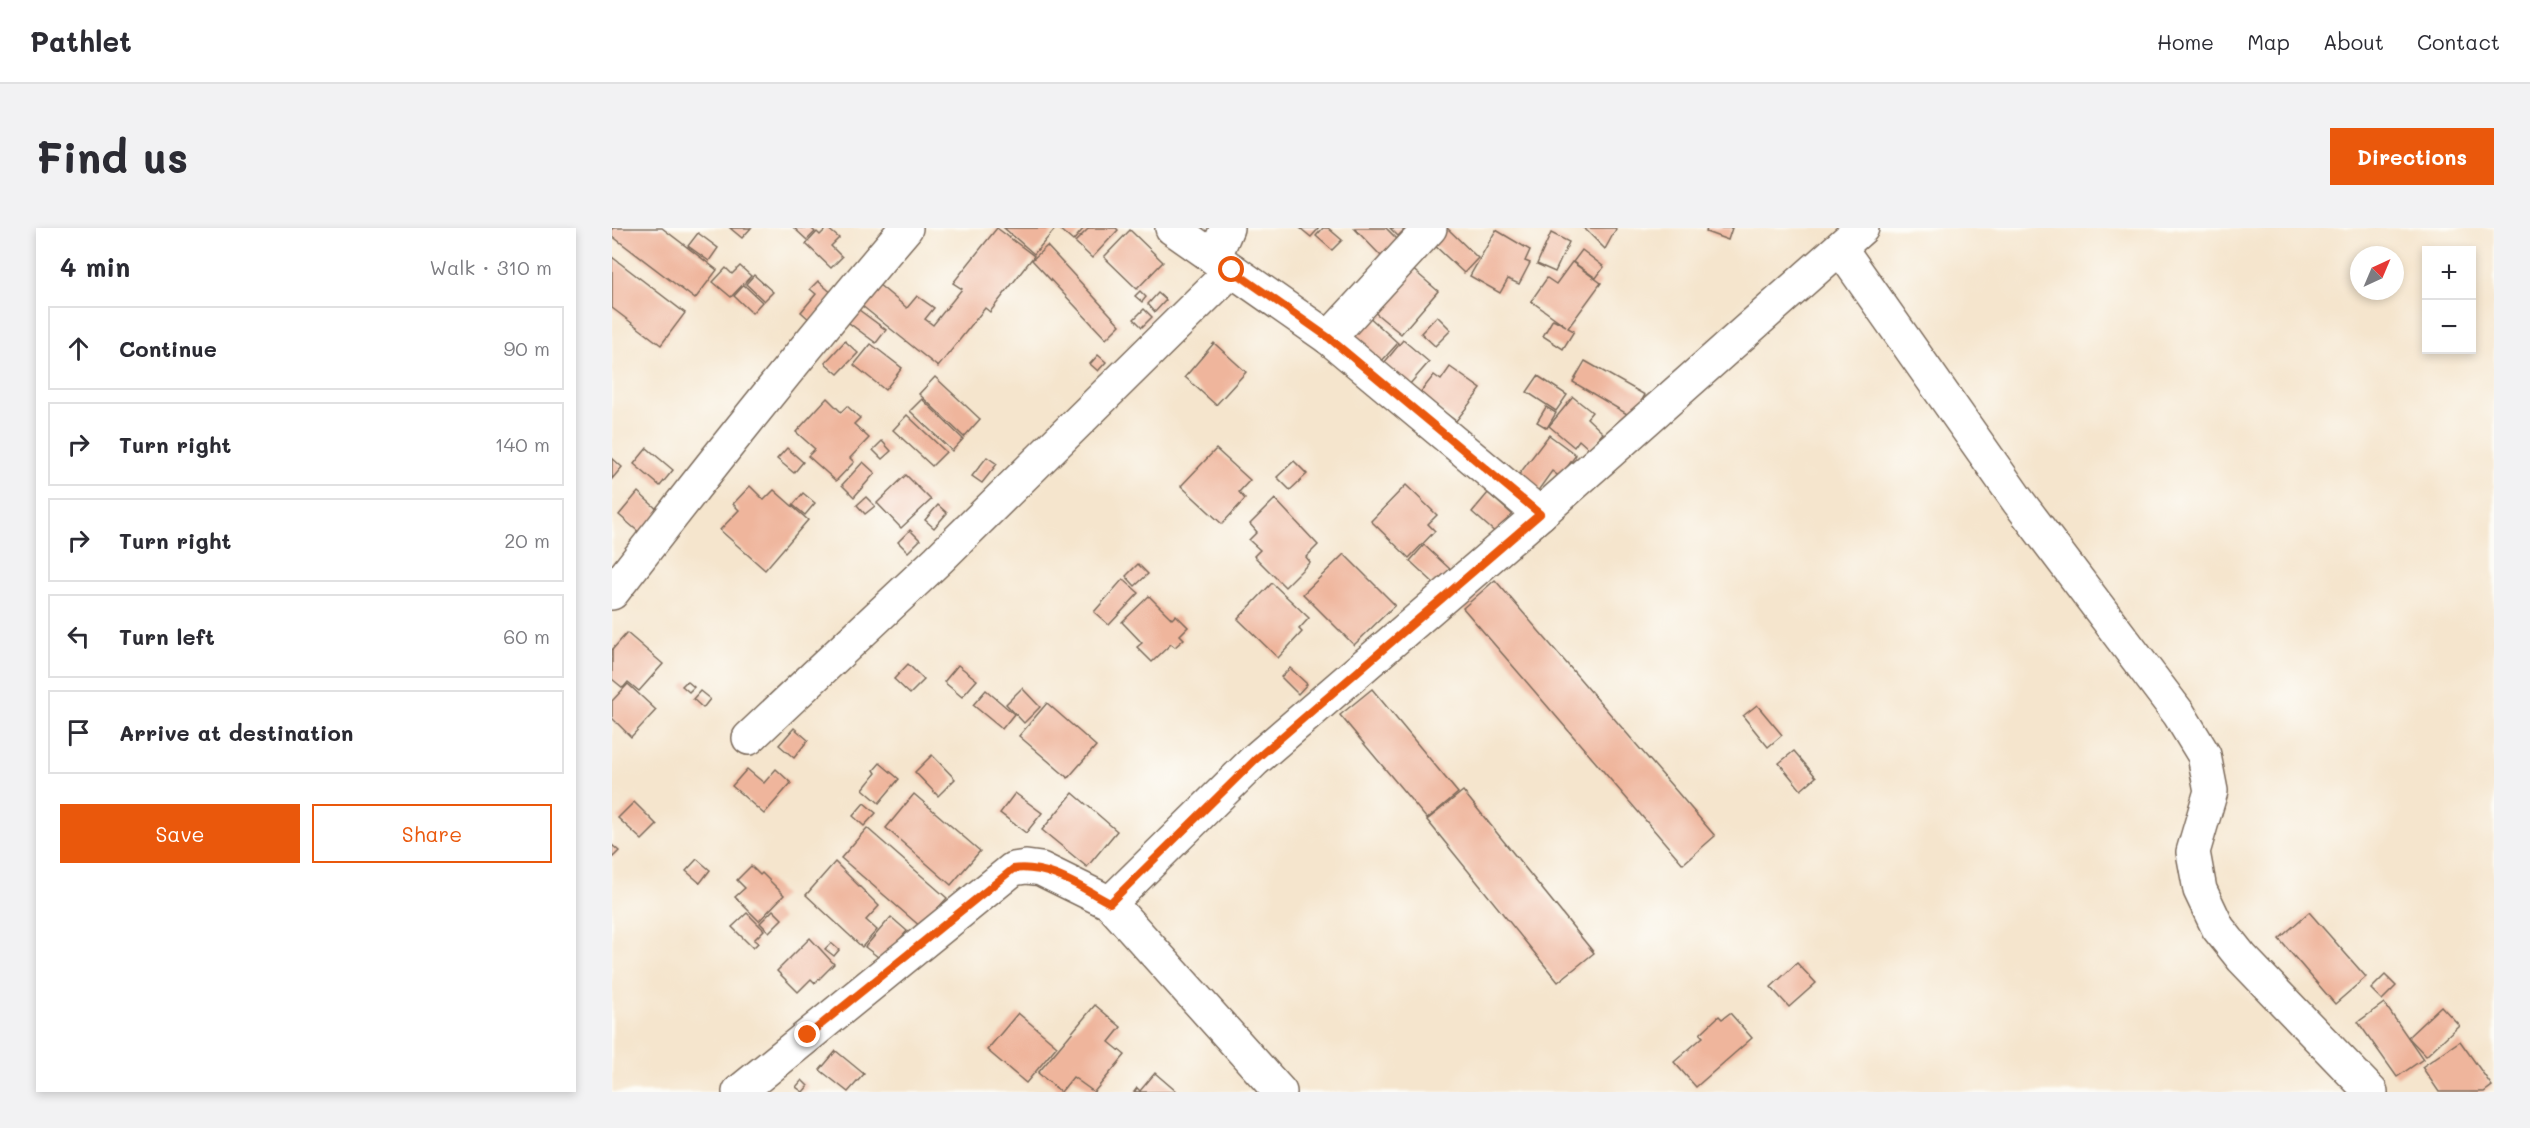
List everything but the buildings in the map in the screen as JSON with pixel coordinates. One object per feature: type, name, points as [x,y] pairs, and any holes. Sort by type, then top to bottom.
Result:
[{"type":"street","points":[[612,593],[670,517],[853,290],[906,228]]},
{"type":"street","points":[[1172,228],[1329,338],[1540,514]]},
{"type":"street","points":[[749,738],[938,560],[1223,264],[1227,228]]},
{"type":"street","points":[[1329,338],[1430,228]]},
{"type":"street","points":[[1110,903],[1255,760],[1540,514],[1851,238],[2018,501],[2179,714],[2205,755],[2211,791],[2193,852],[2200,890],[2218,928],[2242,958],[2371,1092]]},
{"type":"street","points":[[739,1092],[1013,869],[1026,867],[1041,869],[1110,903],[1280,1092]]},
{"type":"route","points":[[808,1035],[1013,869],[1026,867],[1041,869],[1110,903],[1255,760],[1540,514],[1329,338],[1232,270]]}]
